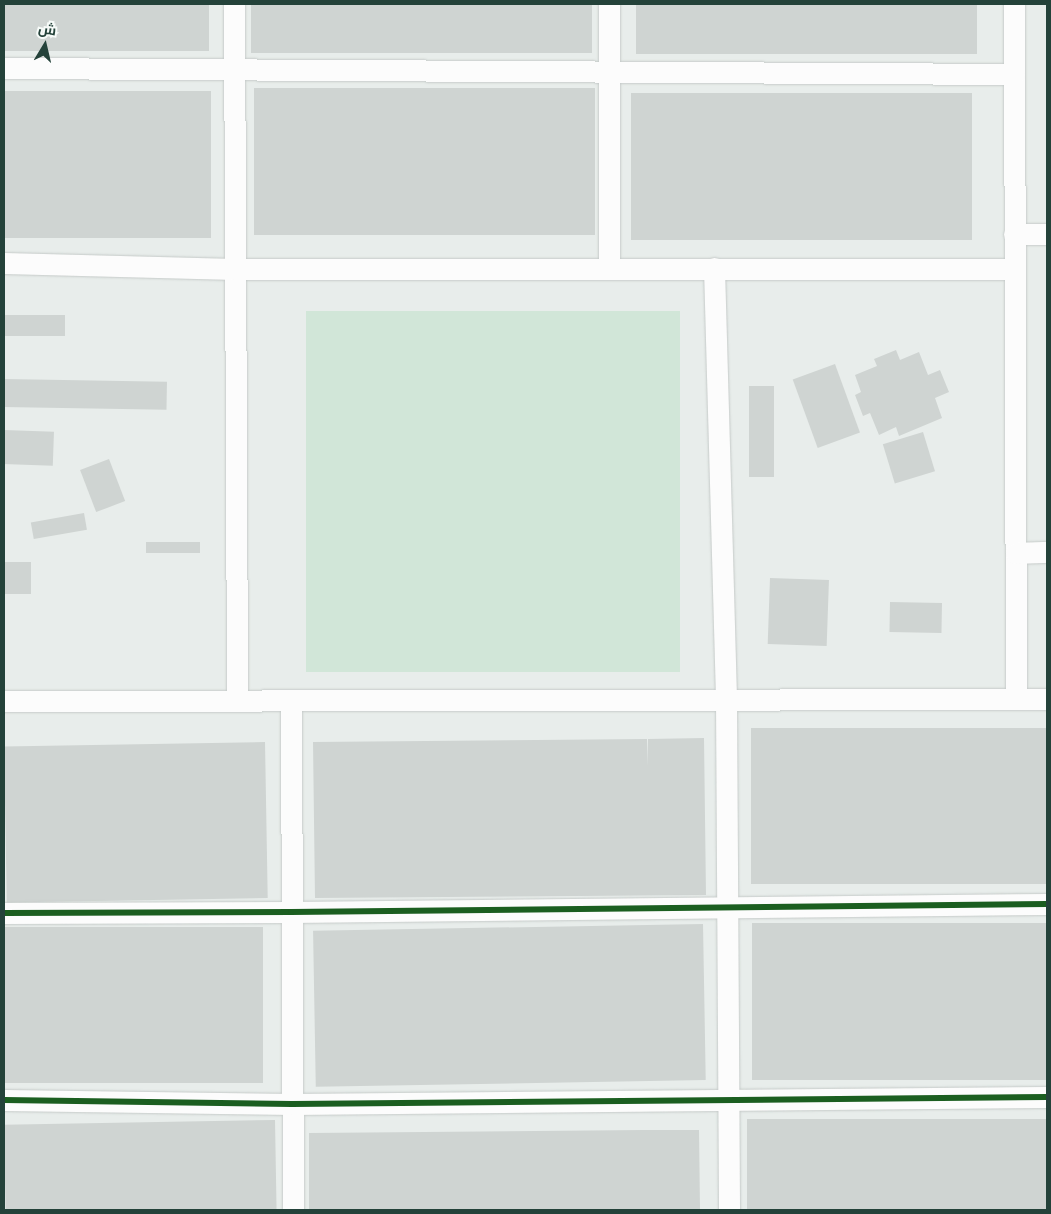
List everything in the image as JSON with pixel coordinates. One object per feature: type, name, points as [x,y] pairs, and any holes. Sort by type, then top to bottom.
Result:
[{"type":"street","points":[[234,4],[237,700]]},
{"type":"street","points":[[608,4],[610,267]]},
{"type":"street","points":[[1014,4],[1016,699]]},
{"type":"street","points":[[4,68],[1014,74]]},
{"type":"street","points":[[1014,234],[1047,234]]},
{"type":"street","points":[[4,263],[235,269],[610,267],[1014,268]]},
{"type":"street","points":[[714,268],[726,699],[729,1210]]},
{"type":"street","points":[[1016,553],[1047,552]]},
{"type":"street","points":[[4,700],[1047,698]]},
{"type":"street","points":[[291,700],[293,1210]]},
{"type":"street","points":[[4,913],[1047,904]]},
{"type":"street","points":[[4,1100],[292,1104],[728,1102],[1047,1097]]},
{"type":"green space","points":[[306,311],[680,311],[680,672],[306,672]]},
{"type":"building","points":[[4,4],[209,4],[209,51],[4,51]]},
{"type":"building","points":[[251,4],[592,4],[592,53],[251,53]]},
{"type":"building","points":[[636,4],[977,4],[977,54],[636,54]]},
{"type":"building","points":[[254,88],[595,88],[595,235],[254,235]]},
{"type":"building","points":[[4,91],[211,91],[211,238],[4,238]]},
{"type":"building","points":[[631,93],[972,93],[972,240],[631,240]]},
{"type":"building","points":[[4,315],[65,315],[65,336],[4,336]]},
{"type":"building","points":[[896,350],[900,360],[919,352],[928,375],[940,370],[949,392],[935,398],[942,418],[899,436],[896,427],[879,435],[870,413],[863,416],[855,395],[861,392],[855,375],[877,366],[874,359]]},
{"type":"building","points":[[835,364],[860,433],[818,448],[793,379]]},
{"type":"building","points":[[4,379],[167,382],[166,410],[4,407]]},
{"type":"building","points":[[749,386],[774,386],[774,477],[749,477]]},
{"type":"building","points":[[4,430],[54,432],[53,466],[4,464]]},
{"type":"building","points":[[923,432],[935,471],[895,483],[883,444]]},
{"type":"building","points":[[109,459],[125,501],[96,512],[80,470]]},
{"type":"building","points":[[84,513],[87,530],[34,539],[31,522]]},
{"type":"building","points":[[146,542],[200,542],[200,553],[146,553]]},
{"type":"building","points":[[4,562],[31,562],[31,594],[4,594]]},
{"type":"building","points":[[770,578],[829,580],[827,646],[768,644]]},
{"type":"building","points":[[890,602],[942,603],[941,633],[889,632]]},
{"type":"building","points":[[751,728],[1047,728],[1047,884],[751,884]]},
{"type":"building","points":[[704,738],[706,895],[315,898],[313,742],[647,739],[648,766],[648,739]]},
{"type":"building","points":[[265,742],[268,898],[7,903],[4,747]]},
{"type":"building","points":[[752,923],[1047,923],[1047,1080],[752,1080]]},
{"type":"building","points":[[703,924],[706,1080],[316,1087],[313,931]]},
{"type":"building","points":[[4,927],[263,927],[263,1083],[4,1083]]},
{"type":"building","points":[[747,1119],[1047,1119],[1047,1210],[747,1210]]},
{"type":"building","points":[[275,1120],[277,1210],[6,1210],[4,1125]]},
{"type":"building","points":[[699,1130],[700,1210],[309,1210],[309,1133]]},
{"type":"cycle path","points":[[4,913],[1047,904]]},
{"type":"cycle path","points":[[4,1100],[292,1104],[1047,1097]]}]
